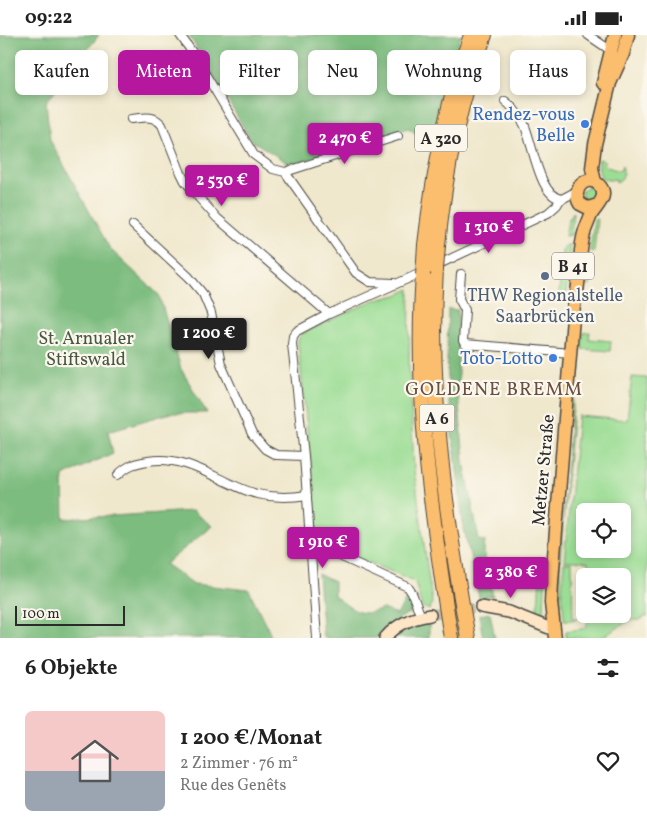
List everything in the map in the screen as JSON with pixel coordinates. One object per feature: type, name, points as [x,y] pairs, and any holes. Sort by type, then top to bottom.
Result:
[{"type":"highway","name":"A 320","points":[[436,269],[432,245],[439,146],[458,74],[471,35]]},
{"type":"highway","name":"A 320","points":[[423,275],[432,245],[458,123],[485,35]]},
{"type":"highway","name":"A 6","points":[[436,269],[435,379],[439,448],[468,638]]},
{"type":"highway","name":"A 6","points":[[423,275],[420,348],[425,446],[451,638]]},
{"type":"main road","points":[[582,192],[601,187],[602,200],[598,205],[588,208],[582,192],[590,139],[615,35]]},
{"type":"main road","points":[[582,192],[592,168],[595,144],[610,83],[620,62],[628,35]]},
{"type":"main road","name":"Metzer Straße","points":[[574,305],[570,294],[575,240],[581,218],[582,192]]},
{"type":"main road","name":"Metzer Straße","points":[[554,634],[552,603],[553,558],[574,305],[578,294],[582,242],[592,213],[598,205]]},
{"type":"street","points":[[180,35],[192,51],[254,155],[273,169],[285,172],[398,136]]},
{"type":"street","points":[[588,35],[612,50],[620,62]]},
{"type":"street","points":[[504,101],[515,110],[524,125],[545,188],[552,195],[560,199],[582,192]]},
{"type":"street","points":[[131,119],[150,117],[157,119],[162,125],[185,181],[199,198],[217,217],[329,314]]},
{"type":"street","points":[[285,172],[356,273],[370,282],[398,283]]},
{"type":"street","points":[[317,638],[304,456],[292,344],[293,336],[297,331],[329,314],[548,213],[557,205],[560,199]]},
{"type":"street","points":[[133,225],[189,277],[204,294],[211,313],[221,364],[252,434],[265,449],[276,455],[304,456]]},
{"type":"street","points":[[461,273],[459,295],[465,310],[463,341],[465,344],[570,353]]},
{"type":"street","points":[[118,475],[127,466],[134,463],[162,459],[194,466],[255,493],[278,497],[307,495]]},
{"type":"street","points":[[333,553],[408,587],[412,593],[425,616],[396,627],[384,638]]},
{"type":"street","points":[[481,607],[509,612],[554,634]]},
{"type":"green space","name":"St. Arnualer Stiftswald","points":[[0,35],[99,35],[87,50],[15,50],[15,95],[52,95],[46,102],[50,140],[110,249],[159,295],[181,369],[207,413],[171,413],[108,431],[113,453],[63,476],[64,519],[192,511],[212,526],[165,564],[194,584],[249,590],[270,633],[270,638],[0,638]]},
{"type":"green space","points":[[189,35],[461,35],[456,50],[387,50],[387,95],[444,95],[435,146],[408,128],[291,165],[251,140],[224,95],[298,95],[298,50],[220,50],[220,88],[210,71],[210,50],[198,50]]},
{"type":"green space","points":[[599,159],[605,161],[604,166],[620,171],[622,165],[623,173],[621,179],[616,182],[616,179],[606,180],[603,178],[599,173]]},
{"type":"green space","points":[[591,185],[598,190],[596,202],[584,202],[581,191]]},
{"type":"green space","points":[[573,212],[571,235],[565,236],[568,221]]},
{"type":"green space","points":[[594,219],[597,219],[594,252],[590,251]]},
{"type":"green space","points":[[570,245],[566,296],[559,295],[562,249]]},
{"type":"green space","points":[[589,257],[593,257],[590,286],[587,286]]},
{"type":"green space","points":[[410,289],[409,363],[414,470],[432,602],[430,610],[422,607],[415,581],[334,549],[318,532],[298,343],[302,334],[372,301],[397,295]]},
{"type":"green space","points":[[448,309],[458,310],[458,395],[464,461],[479,540],[485,541],[484,552],[493,596],[486,597],[480,602],[463,524],[450,424],[447,358]]},
{"type":"green space","points":[[428,329],[462,638],[456,638],[433,481],[426,380]]},
{"type":"green space","points":[[590,332],[589,339],[611,341],[610,351],[582,349],[583,333]]},
{"type":"green space","points":[[632,377],[647,378],[647,618],[646,616],[640,620],[631,620],[631,568],[588,568],[588,562],[564,561],[578,416],[627,420]]},
{"type":"green space","points":[[575,385],[560,560],[560,618],[558,572],[573,387]]},
{"type":"green space","points":[[546,562],[544,611],[541,616],[528,614],[535,612],[538,606],[541,565]]},
{"type":"green space","points":[[564,563],[572,563],[573,618],[576,618],[576,620],[564,620],[562,590]]},
{"type":"green space","points":[[318,574],[334,582],[334,596],[362,613],[383,609],[397,615],[408,596],[413,611],[391,623],[377,638],[323,638]]},
{"type":"green space","points":[[490,613],[495,638],[483,638],[479,615]]},
{"type":"green space","points":[[429,622],[429,638],[395,638],[412,626]]},
{"type":"green space","points":[[625,623],[601,638],[566,638],[566,631],[583,629],[587,624]]},
{"type":"tunnel","points":[[430,615],[481,607]]},
{"type":"place","name":"Rendez-vous Belle","points":[[585,124]]},
{"type":"place","name":"THW Regionalstelle Saarbrücken","points":[[545,276]]},
{"type":"place","name":"Toto-Lotto","points":[[553,358]]},
{"type":"district","name":"GOLDENE BREMM","points":[[494,388]]}]
